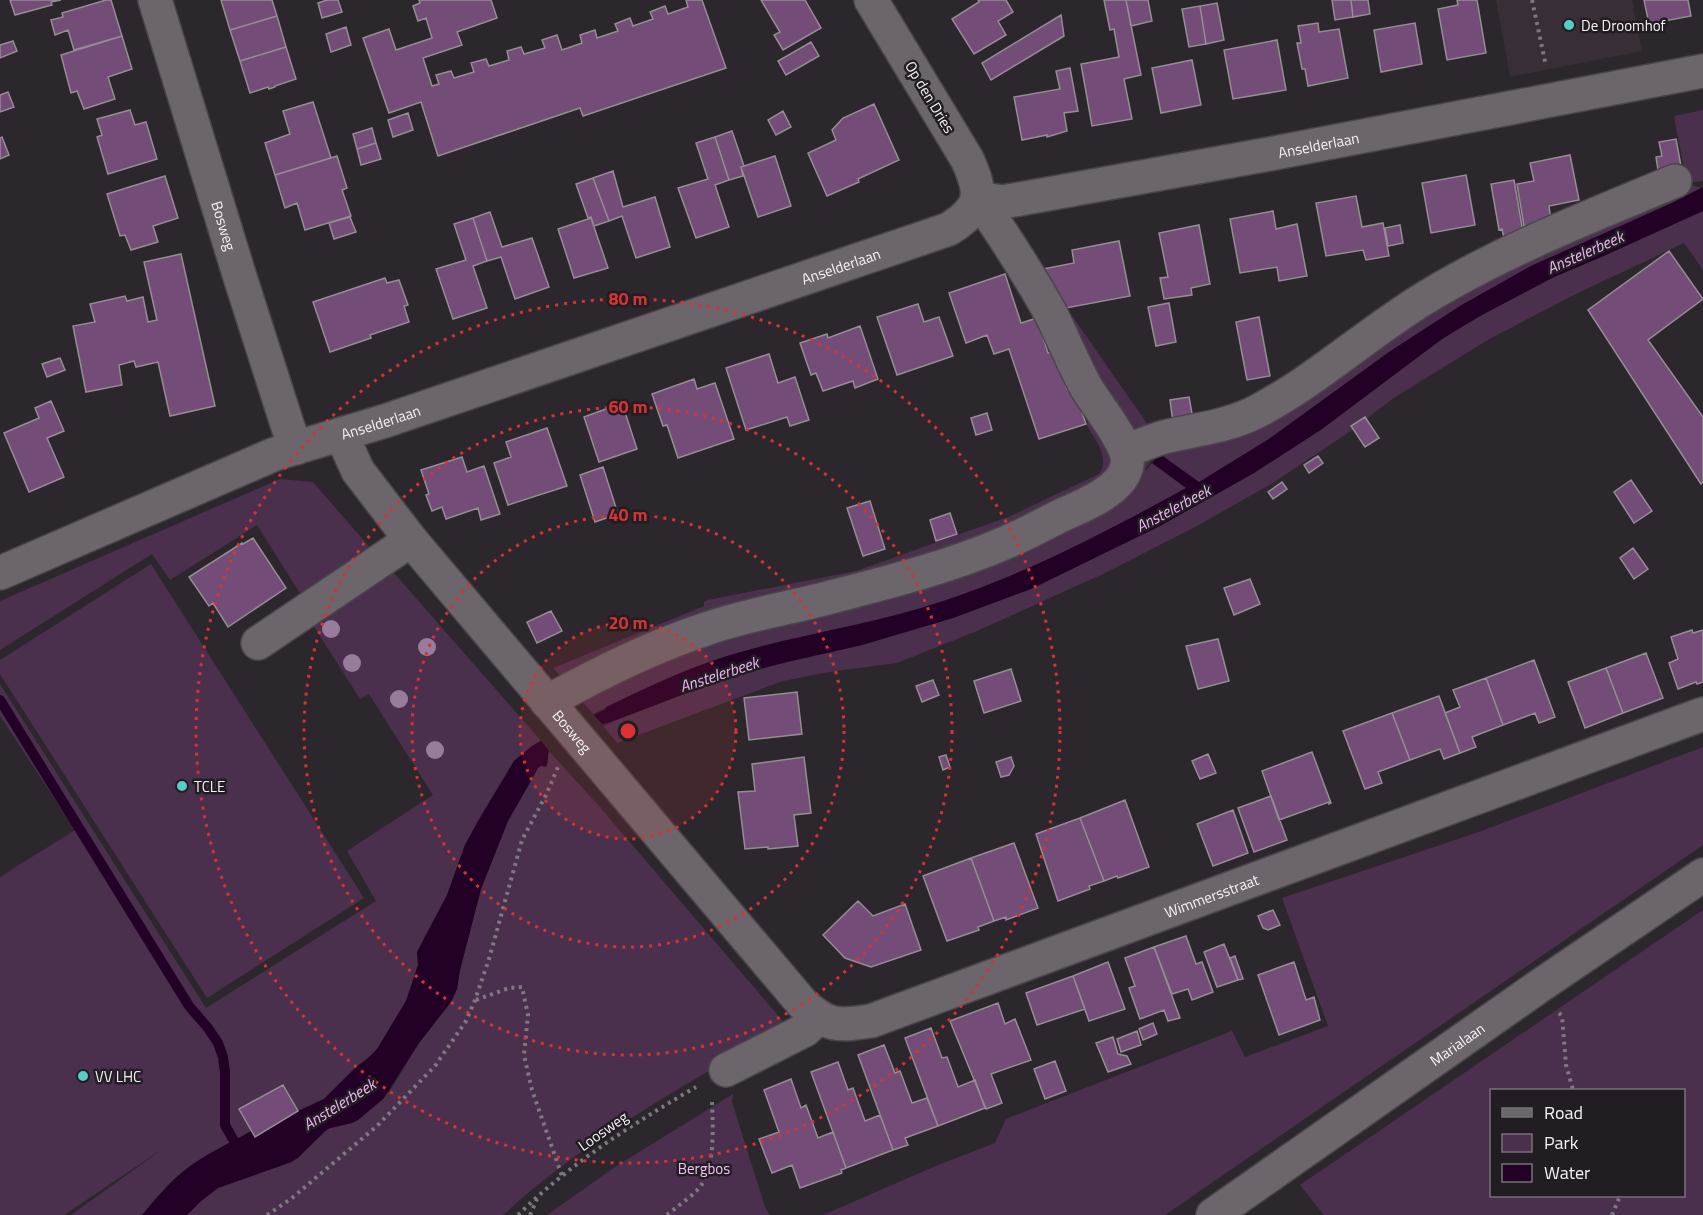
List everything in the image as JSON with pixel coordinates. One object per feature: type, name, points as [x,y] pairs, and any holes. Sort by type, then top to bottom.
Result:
[{"type":"street","name":"Bosweg","points":[[155,0],[242,285],[296,448]]},
{"type":"street","name":"Op den Dries","points":[[871,0],[967,159],[978,186],[978,198]]},
{"type":"street","name":"Anselderlaan","points":[[0,573],[275,454],[385,421],[949,229],[961,221],[978,198],[1002,202],[1020,199],[1703,71]]},
{"type":"street","points":[[1126,451],[1164,438],[1201,430],[1250,415],[1306,381],[1424,298],[1500,256],[1676,180]]},
{"type":"street","points":[[548,702],[631,658],[708,628],[833,597],[964,558],[1007,542],[1091,502],[1112,488],[1124,476],[1128,463],[1126,451],[1086,388],[1050,313],[1010,245],[978,198]]},
{"type":"street","name":"Bosweg","points":[[341,434],[358,471],[411,540],[802,1003],[818,1018]]},
{"type":"street","points":[[258,643],[411,540]]},
{"type":"street","name":"Wimmersstraat","points":[[818,1018],[833,1023],[848,1024],[872,1021],[1703,714]]},
{"type":"street","name":"Marialaan","points":[[1214,1215],[1538,987],[1703,875]]},
{"type":"street","points":[[718,1074],[805,1030],[818,1018]]},
{"type":"path","points":[[1532,0],[1552,100]]},
{"type":"path","points":[[267,1215],[292,1198],[377,1126],[435,1066],[466,1021],[489,959],[522,840],[546,795],[559,763]]},
{"type":"path","points":[[475,1000],[509,988],[522,987],[528,1015],[524,1055],[532,1090],[561,1176]]},
{"type":"path","points":[[1538,987],[1562,1016],[1566,1065],[1573,1089]]},
{"type":"path","points":[[667,1215],[701,1186],[710,1165],[718,1074]]},
{"type":"path","name":"Loosweg","points":[[518,1215],[538,1195],[596,1149],[718,1074]]},
{"type":"path","points":[[530,1215],[538,1195]]},
{"type":"path","points":[[1612,1215],[1620,1197]]},
{"type":"shaded area","name":"De Droomhof","points":[[1496,0],[1632,0],[1642,51],[1510,77]]},
{"type":"green space","points":[[1703,110],[1703,181],[1693,182],[1692,185],[1701,188],[1531,266],[1460,306],[1389,352],[1269,439],[1198,483],[1160,454],[1165,443],[1145,469],[1147,470],[1152,463],[1187,488],[1068,550],[975,591],[943,602],[727,656],[659,683],[593,714],[553,668],[704,606],[704,602],[708,600],[856,571],[1008,517],[1099,474],[1102,468],[1102,455],[1086,424],[1090,421],[1130,431],[1070,325],[1073,317],[1148,425],[1247,408],[1684,169],[1674,116]]},
{"type":"green space","points":[[1703,211],[1703,270],[1684,243],[1576,294],[1491,338],[1395,397],[1345,435],[1273,483],[1197,526],[1103,574],[977,631],[897,663],[783,681],[617,743],[603,726],[726,678],[862,645],[953,618],[1031,589],[1160,526],[1254,473],[1322,429],[1442,339],[1480,316],[1554,277]]},
{"type":"green space","points":[[280,479],[313,482],[372,550],[301,595],[257,525],[170,580],[152,554],[0,650],[0,601]]},
{"type":"green space","name":"TCLE","points":[[151,564],[364,898],[207,998],[0,674],[0,660]]},
{"type":"green space","points":[[394,573],[541,741],[514,761],[465,845],[447,895],[417,952],[418,965],[406,1001],[379,1046],[324,1099],[298,1111],[283,1085],[240,1110],[251,1131],[192,1165],[167,1187],[142,1215],[71,1215],[167,1146],[64,1215],[0,1215],[0,877],[75,830],[0,716],[0,684],[206,1008],[376,901],[347,851],[433,795],[369,694],[360,699],[313,625]]},
{"type":"green space","points":[[1703,747],[1703,845],[1165,1215],[823,1215],[995,1143],[1006,1119],[1232,1031],[1245,1057],[1328,1026],[1282,898],[1479,832]]},
{"type":"green space","points":[[549,751],[599,806],[787,1026],[676,1090],[604,1136],[569,1161],[503,1215],[187,1215],[218,1188],[292,1162],[328,1129],[358,1120],[383,1099],[391,1089],[419,1043],[451,1002],[457,989],[481,889],[508,821],[538,768],[547,758]]},
{"type":"green space","points":[[1703,910],[1703,1215],[1324,1215],[1300,1185]]},
{"type":"green space","name":"Bergbos","points":[[733,1094],[732,1102],[765,1207],[770,1215],[547,1215],[615,1167]]},
{"type":"water","name":"Anstelerbeek","points":[[1703,189],[1703,211],[1554,277],[1480,316],[1442,339],[1322,429],[1254,473],[1160,526],[1031,589],[953,618],[862,645],[726,678],[611,722],[602,724],[594,715],[651,686],[711,661],[754,648],[863,623],[943,601],[1006,578],[1067,550],[1186,488],[1152,463],[1160,454],[1199,482],[1269,439],[1389,352],[1460,306],[1531,266]]},
{"type":"water","name":"Anstelerbeek","points":[[541,741],[549,751],[547,765],[538,768],[508,821],[481,889],[457,989],[451,1002],[419,1043],[383,1099],[358,1120],[325,1131],[298,1158],[218,1188],[187,1215],[142,1215],[179,1175],[193,1164],[251,1131],[255,1136],[324,1099],[377,1049],[406,1001],[418,965],[417,952],[447,895],[465,845],[514,761]]},
{"type":"building","points":[[10,0],[61,0],[51,2],[52,5],[15,15]]},
{"type":"building","points":[[111,0],[122,36],[74,50],[68,30],[55,35],[51,20],[63,17],[62,13]]},
{"type":"building","points":[[221,0],[272,0],[277,16],[230,30]]},
{"type":"building","points":[[338,0],[342,12],[322,18],[318,3]]},
{"type":"building","points":[[419,0],[491,0],[497,18],[457,32],[462,45],[423,58],[432,86],[439,84],[436,75],[451,71],[454,78],[474,72],[471,63],[486,59],[489,66],[509,60],[507,51],[521,47],[524,54],[545,48],[542,40],[557,35],[562,50],[582,43],[580,35],[595,30],[597,38],[618,31],[615,24],[630,18],[633,26],[653,19],[650,12],[665,6],[668,14],[688,7],[686,0],[702,0],[726,68],[583,116],[580,108],[438,156],[421,102],[389,113],[363,38],[389,29],[396,50],[432,38],[426,18],[418,21],[413,6],[420,3]]},
{"type":"building","points":[[761,0],[805,0],[821,28],[783,50],[774,35],[780,32]]},
{"type":"building","points":[[978,0],[1006,0],[1013,12],[998,21],[1006,35],[974,54],[952,19],[979,2]]},
{"type":"building","points":[[1104,0],[1126,0],[1141,75],[1124,79],[1132,119],[1092,126],[1081,64],[1119,57],[1114,29],[1110,30]]},
{"type":"building","points":[[1126,0],[1148,0],[1152,21],[1131,26]]},
{"type":"building","points":[[1332,0],[1351,0],[1353,17],[1335,20]]},
{"type":"building","points":[[1351,0],[1368,0],[1370,14],[1353,17]]},
{"type":"building","points":[[1457,0],[1477,0],[1486,53],[1447,60],[1438,9],[1458,5]]},
{"type":"building","points":[[1644,0],[1688,0],[1691,16],[1649,24]]},
{"type":"building","points":[[1217,3],[1224,40],[1206,44],[1200,6]]},
{"type":"building","points":[[1200,6],[1206,44],[1189,47],[1182,9]]},
{"type":"building","points":[[1061,15],[1064,36],[991,80],[982,63]]},
{"type":"building","points":[[277,16],[286,47],[240,61],[230,30]]},
{"type":"building","points":[[1318,23],[1319,32],[1339,29],[1348,78],[1308,86],[1297,43],[1301,43],[1298,26]]},
{"type":"building","points":[[1415,23],[1422,64],[1381,72],[1374,30]]},
{"type":"building","points":[[346,27],[351,45],[331,52],[326,34]]},
{"type":"building","points":[[122,36],[132,69],[108,77],[115,99],[84,109],[77,91],[71,93],[61,55]]},
{"type":"building","points":[[1277,40],[1286,90],[1233,99],[1224,50]]},
{"type":"building","points":[[13,41],[17,51],[0,58],[0,45]]},
{"type":"building","points":[[811,42],[819,56],[786,75],[778,61]]},
{"type":"building","points":[[286,47],[296,79],[250,93],[240,61]]},
{"type":"building","points":[[1192,60],[1201,105],[1161,113],[1152,68]]},
{"type":"building","points":[[1070,68],[1078,111],[1064,113],[1067,131],[1047,137],[1047,135],[1022,140],[1014,97],[1060,89],[1056,71]]},
{"type":"building","points":[[8,92],[14,107],[0,112],[0,95]]},
{"type":"building","points":[[313,102],[331,158],[275,175],[265,143],[290,134],[283,111]]},
{"type":"building","points":[[874,104],[899,160],[827,196],[808,153],[836,140],[832,130],[843,118]]},
{"type":"building","points":[[130,110],[135,125],[146,122],[157,159],[108,174],[97,137],[102,135],[97,119]]},
{"type":"building","points":[[783,111],[791,127],[776,135],[768,120]]},
{"type":"building","points":[[408,113],[413,130],[393,137],[388,120]]},
{"type":"building","points":[[372,128],[376,143],[357,149],[353,134]]},
{"type":"building","points":[[732,131],[744,166],[741,167],[743,176],[729,180],[715,137]]},
{"type":"building","points":[[2,137],[9,155],[0,159],[0,138]]},
{"type":"building","points":[[715,137],[729,180],[715,185],[729,227],[696,238],[678,188],[708,179],[696,143]]},
{"type":"building","points":[[1676,139],[1681,166],[1658,170],[1656,157],[1662,156],[1659,142]]},
{"type":"building","points":[[376,143],[381,159],[361,165],[357,149]]},
{"type":"building","points":[[1570,155],[1579,200],[1549,206],[1551,221],[1524,226],[1517,184],[1534,181],[1530,163]]},
{"type":"building","points":[[337,156],[347,188],[342,190],[351,216],[305,230],[297,203],[285,208],[275,175]]},
{"type":"building","points":[[775,156],[791,206],[758,217],[741,167]]},
{"type":"building","points":[[613,171],[623,207],[655,197],[670,247],[636,258],[622,216],[609,221],[593,178]]},
{"type":"building","points":[[1466,175],[1475,225],[1431,233],[1422,183]]},
{"type":"building","points":[[165,176],[178,218],[153,226],[158,242],[131,250],[125,235],[120,236],[107,194]]},
{"type":"building","points":[[593,178],[609,221],[594,226],[591,217],[588,218],[576,184]]},
{"type":"building","points":[[1514,180],[1523,232],[1505,242],[1502,229],[1499,230],[1491,184]]},
{"type":"building","points":[[1356,196],[1362,227],[1383,223],[1389,256],[1366,260],[1363,250],[1326,256],[1316,203]]},
{"type":"building","points":[[1273,211],[1276,229],[1297,224],[1307,276],[1279,281],[1277,267],[1240,273],[1230,219]]},
{"type":"building","points":[[490,212],[502,247],[532,238],[549,287],[515,299],[501,257],[487,261],[473,218]]},
{"type":"building","points":[[350,217],[356,232],[334,239],[329,223]]},
{"type":"building","points":[[473,218],[487,261],[473,266],[487,308],[453,319],[436,269],[466,260],[454,224]]},
{"type":"building","points":[[591,218],[608,268],[574,278],[558,229]]},
{"type":"building","points":[[1199,225],[1210,284],[1191,288],[1192,295],[1164,299],[1160,278],[1168,277],[1159,233]]},
{"type":"building","points":[[1400,225],[1403,243],[1388,246],[1385,228]]},
{"type":"building","points":[[1119,241],[1130,296],[1066,308],[1043,269],[1074,263],[1072,250]]},
{"type":"building","points":[[1669,251],[1703,299],[1648,340],[1703,417],[1703,482],[1701,484],[1588,310]]},
{"type":"building","points":[[181,254],[215,406],[170,416],[158,362],[136,367],[134,361],[119,365],[122,385],[86,392],[73,326],[95,322],[90,304],[125,296],[127,301],[143,297],[148,322],[157,320],[144,262]]},
{"type":"building","points":[[1005,274],[1021,323],[1037,318],[1048,353],[1055,352],[1067,389],[1073,387],[1086,424],[1039,439],[1009,349],[994,354],[987,335],[966,343],[949,293]]},
{"type":"building","points":[[385,278],[387,283],[399,280],[408,305],[404,306],[409,322],[330,352],[313,302]]},
{"type":"building","points":[[1169,303],[1176,342],[1156,346],[1148,307]]},
{"type":"building","points":[[918,304],[924,322],[939,317],[953,356],[897,375],[877,317]]},
{"type":"building","points":[[1259,317],[1270,376],[1247,380],[1236,322]]},
{"type":"building","points":[[860,326],[878,379],[855,388],[853,381],[823,391],[816,373],[811,375],[800,343],[827,334],[828,338]]},
{"type":"building","points":[[769,354],[778,383],[795,377],[809,420],[790,426],[787,417],[746,430],[726,368]]},
{"type":"building","points":[[60,358],[65,370],[47,377],[42,364]]},
{"type":"building","points":[[694,379],[697,389],[715,383],[734,439],[678,458],[667,425],[663,426],[652,394]]},
{"type":"building","points":[[1189,397],[1193,419],[1173,423],[1170,400]]},
{"type":"building","points":[[51,401],[64,431],[47,438],[64,477],[29,492],[4,433],[39,418],[35,408]]},
{"type":"building","points":[[622,403],[637,449],[599,462],[584,417]]},
{"type":"building","points":[[987,413],[992,430],[976,435],[971,418]]},
{"type":"building","points":[[1365,417],[1379,438],[1365,447],[1351,426]]},
{"type":"building","points":[[547,428],[567,486],[508,505],[494,463],[511,457],[506,442]]},
{"type":"building","points":[[1318,456],[1323,463],[1309,473],[1304,465]]},
{"type":"building","points":[[462,457],[467,472],[484,466],[500,514],[481,520],[478,508],[446,519],[442,507],[432,511],[421,470]]},
{"type":"building","points":[[603,467],[618,514],[595,522],[580,475]]},
{"type":"building","points":[[1631,480],[1652,511],[1634,523],[1614,492]]},
{"type":"building","points":[[1282,482],[1287,489],[1273,499],[1268,492]]},
{"type":"building","points":[[870,501],[885,549],[863,556],[847,508]]},
{"type":"building","points":[[950,513],[957,534],[936,541],[930,520]]},
{"type":"building","points":[[253,538],[286,588],[228,627],[213,603],[209,606],[189,577]]},
{"type":"building","points":[[1633,548],[1648,569],[1634,579],[1620,558]]},
{"type":"building","points":[[1250,579],[1260,604],[1234,615],[1224,588]]},
{"type":"building","points":[[551,611],[562,631],[537,643],[527,622]]},
{"type":"building","points":[[1692,630],[1693,633],[1703,630],[1703,682],[1697,684],[1696,682],[1678,689],[1669,663],[1678,659],[1671,637]]},
{"type":"building","points":[[1218,639],[1229,681],[1198,689],[1186,646]]},
{"type":"building","points":[[1646,653],[1663,698],[1623,713],[1606,668]]},
{"type":"building","points":[[1534,660],[1555,717],[1539,723],[1535,713],[1503,725],[1486,678]]},
{"type":"building","points":[[1606,668],[1623,713],[1585,728],[1568,682]]},
{"type":"building","points":[[1011,669],[1021,701],[984,713],[974,681]]},
{"type":"building","points":[[1486,678],[1503,725],[1472,737],[1476,747],[1460,753],[1445,713],[1460,707],[1453,690]]},
{"type":"building","points":[[933,680],[939,695],[922,702],[916,686]]},
{"type":"building","points":[[797,692],[802,734],[749,740],[744,698]]},
{"type":"building","points":[[1439,696],[1460,753],[1444,759],[1440,749],[1410,760],[1392,713]]},
{"type":"building","points":[[1392,713],[1410,760],[1378,772],[1382,783],[1365,789],[1343,731]]},
{"type":"building","points":[[1312,752],[1331,803],[1279,820],[1262,771]]},
{"type":"building","points":[[1208,754],[1216,773],[1200,779],[1192,761]]},
{"type":"building","points":[[946,755],[950,767],[943,770],[939,757]]},
{"type":"building","points":[[804,757],[811,813],[794,815],[798,846],[745,849],[738,792],[755,791],[752,764]]},
{"type":"building","points":[[1011,757],[1014,766],[1009,775],[1001,777],[996,762]]},
{"type":"building","points":[[1271,796],[1287,840],[1254,852],[1238,808]]},
{"type":"building","points":[[1125,800],[1149,867],[1104,881],[1080,818]]},
{"type":"building","points":[[1233,810],[1248,853],[1213,866],[1197,824]]},
{"type":"building","points":[[1080,818],[1104,881],[1058,901],[1036,834]]},
{"type":"building","points":[[1014,843],[1038,908],[1006,920],[1006,917],[994,921],[971,858]]},
{"type":"building","points":[[971,858],[994,921],[978,927],[979,930],[947,941],[923,876]]},
{"type":"building","points":[[858,901],[873,916],[905,904],[921,950],[871,967],[845,958],[823,935]]},
{"type":"building","points":[[1273,910],[1280,925],[1268,930],[1263,928],[1258,916]]},
{"type":"building","points":[[1186,936],[1196,964],[1202,962],[1213,992],[1192,1000],[1188,989],[1172,994],[1154,947]]},
{"type":"building","points":[[1224,944],[1238,980],[1217,987],[1204,952]]},
{"type":"building","points":[[1154,947],[1180,1018],[1168,1021],[1164,1010],[1140,1019],[1129,988],[1135,986],[1125,958]]},
{"type":"building","points":[[1235,956],[1243,979],[1238,980],[1230,958]]},
{"type":"building","points":[[1108,962],[1125,1009],[1089,1021],[1073,976]]},
{"type":"building","points":[[1294,962],[1306,1000],[1314,997],[1320,1020],[1279,1035],[1258,975]]},
{"type":"building","points":[[1073,976],[1085,1009],[1037,1025],[1026,993]]},
{"type":"building","points":[[998,1003],[1005,1024],[1015,1019],[1031,1060],[991,1074],[1002,1103],[986,1109],[950,1021]]},
{"type":"building","points":[[1153,1023],[1157,1034],[1143,1040],[1139,1029]]},
{"type":"building","points":[[931,1028],[942,1058],[947,1057],[958,1087],[975,1080],[985,1108],[938,1126],[905,1038]]},
{"type":"building","points":[[1137,1031],[1141,1045],[1121,1052],[1117,1039]]},
{"type":"building","points":[[1113,1037],[1118,1054],[1127,1056],[1131,1064],[1108,1072],[1096,1043]]},
{"type":"building","points":[[884,1045],[895,1073],[900,1071],[912,1103],[927,1098],[938,1126],[905,1138],[908,1145],[893,1150],[858,1055]]},
{"type":"building","points":[[1055,1061],[1066,1091],[1045,1099],[1034,1069]]},
{"type":"building","points":[[838,1062],[848,1090],[853,1088],[865,1121],[880,1115],[893,1150],[846,1168],[811,1072]]},
{"type":"building","points":[[791,1079],[801,1108],[806,1105],[818,1138],[833,1132],[846,1168],[841,1170],[842,1173],[800,1188],[792,1165],[772,1173],[759,1139],[779,1132],[764,1090]]},
{"type":"building","points":[[283,1085],[298,1111],[255,1137],[239,1109]]},
{"type":"waterway","points":[[0,700],[189,1006],[218,1043],[225,1072],[225,1125],[238,1148],[243,1150]]},
{"type":"place","name":"De Droomhof","points":[[1569,25]]},
{"type":"place","name":"TCLE","points":[[182,786]]},
{"type":"place","name":"VV LHC","points":[[83,1076]]}]
